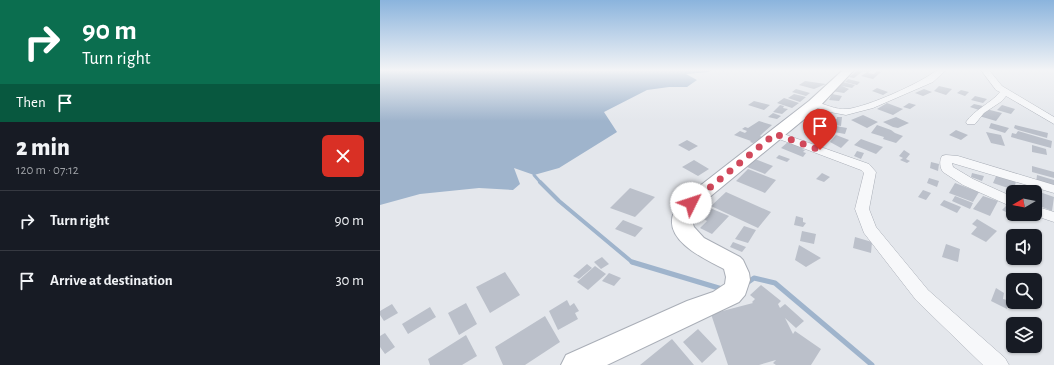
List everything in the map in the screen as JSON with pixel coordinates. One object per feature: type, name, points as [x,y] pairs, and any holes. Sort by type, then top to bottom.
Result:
[{"type":"main road","points":[[576,365],[724,298],[733,292],[738,281],[737,272],[732,263],[691,239],[682,227],[683,214],[687,207],[699,196],[814,104],[831,87]]},
{"type":"street","points":[[814,104],[833,110],[846,112],[870,106],[914,87]]},
{"type":"street","points":[[998,87],[1054,121]]},
{"type":"street","points":[[971,122],[981,111],[999,100],[1005,92]]},
{"type":"street","points":[[775,134],[865,167],[870,172],[862,209],[870,229],[922,295],[998,365]]},
{"type":"street","points":[[1006,199],[968,182],[947,169],[946,159],[954,159],[1041,185]]},
{"type":"street","points":[[1042,185],[1054,189]]},
{"type":"street","points":[[1042,213],[1054,217]]},
{"type":"water","points":[[380,87],[669,87],[647,90],[604,112],[617,132],[559,168],[534,175],[514,168],[520,184],[513,190],[479,188],[420,194],[380,205]]},
{"type":"building","points":[[807,87],[819,87],[814,89]]},
{"type":"building","points":[[837,87],[844,87],[849,89],[844,93],[832,91]]},
{"type":"building","points":[[938,87],[952,89],[946,95],[934,91]]},
{"type":"building","points":[[877,88],[888,92],[883,95],[872,91]]},
{"type":"building","points":[[796,89],[810,93],[806,96],[792,92]]},
{"type":"building","points":[[924,89],[932,92],[923,96],[915,93]]},
{"type":"building","points":[[961,90],[969,92],[965,96],[957,93]]},
{"type":"building","points":[[794,94],[806,97],[800,102],[788,98]]},
{"type":"building","points":[[832,94],[842,96],[839,101],[829,100]]},
{"type":"building","points":[[975,96],[987,99],[983,103],[971,100]]},
{"type":"building","points":[[784,98],[799,103],[792,108],[777,103]]},
{"type":"building","points":[[754,101],[770,105],[764,110],[748,105]]},
{"type":"building","points":[[887,103],[903,109],[893,115],[877,109]]},
{"type":"building","points":[[909,103],[916,105],[910,109],[903,107]]},
{"type":"building","points":[[974,104],[983,106],[979,110],[970,107]]},
{"type":"building","points":[[780,105],[784,106],[783,108],[788,109],[782,114],[773,112]]},
{"type":"building","points":[[1002,105],[1015,109],[1011,114],[997,110]]},
{"type":"building","points":[[986,109],[1002,113],[996,121],[979,116]]},
{"type":"building","points":[[773,113],[781,116],[777,119],[768,117]]},
{"type":"building","points":[[863,115],[878,122],[867,128],[851,120]]},
{"type":"building","points":[[837,117],[842,117],[841,126],[831,124],[831,118],[837,119]]},
{"type":"building","points":[[896,117],[909,123],[898,128],[883,122]]},
{"type":"building","points":[[759,121],[772,125],[760,136],[762,137],[753,143],[734,135],[740,131],[745,133],[747,131],[742,129],[745,127],[748,128]]},
{"type":"building","points":[[991,123],[1009,128],[1005,133],[989,128]]},
{"type":"building","points":[[877,125],[903,136],[896,143],[883,139],[884,137],[871,133]]},
{"type":"building","points":[[1015,125],[1048,133],[1047,138],[1018,130],[1014,128]]},
{"type":"building","points":[[812,126],[831,133],[825,138],[806,131]]},
{"type":"building","points":[[836,126],[847,128],[845,134],[834,132]]},
{"type":"building","points":[[956,130],[968,135],[961,140],[949,135]]},
{"type":"building","points":[[1018,131],[1052,141],[1051,148],[1011,137],[1012,133],[1016,134]]},
{"type":"building","points":[[986,132],[1001,135],[1005,146],[991,143]]},
{"type":"building","points":[[836,135],[849,140],[841,148],[830,142]]},
{"type":"building","points":[[861,139],[883,147],[876,154],[854,145]]},
{"type":"building","points":[[687,140],[698,146],[689,151],[678,145]]},
{"type":"building","points":[[788,142],[804,147],[802,149],[805,150],[803,152],[806,153],[803,157],[781,148]]},
{"type":"building","points":[[1032,145],[1046,149],[1047,155],[1032,152]]},
{"type":"building","points":[[904,150],[910,154],[906,159],[910,161],[907,163],[900,160],[903,158],[899,156]]},
{"type":"building","points":[[857,151],[864,153],[861,159],[854,156]]},
{"type":"building","points":[[779,155],[790,159],[787,162],[776,158]]},
{"type":"building","points":[[755,159],[773,166],[765,174],[747,167]]},
{"type":"building","points":[[694,160],[709,169],[698,176],[682,167]]},
{"type":"building","points":[[931,162],[939,164],[938,171],[930,168]]},
{"type":"building","points":[[1032,166],[1054,172],[1054,178],[1032,172]]},
{"type":"building","points":[[748,169],[776,180],[765,193],[736,181]]},
{"type":"building","points":[[822,173],[830,177],[824,182],[816,179]]},
{"type":"building","points":[[972,173],[984,176],[982,181],[971,177]]},
{"type":"building","points":[[997,174],[1016,181],[1015,185],[1006,185],[1006,187],[993,183]]},
{"type":"building","points":[[1037,175],[1054,180],[1054,188],[1036,183]]},
{"type":"building","points":[[929,178],[939,181],[937,187],[927,183]]},
{"type":"building","points":[[955,183],[979,192],[973,202],[949,193]]},
{"type":"building","points":[[630,188],[655,197],[635,217],[610,208]]},
{"type":"building","points":[[923,190],[931,193],[926,200],[918,197]]},
{"type":"building","points":[[726,192],[771,212],[758,228],[711,206]]},
{"type":"building","points":[[1042,193],[1054,197],[1052,211],[1042,207]]},
{"type":"building","points":[[955,196],[973,203],[970,209],[952,201]]},
{"type":"building","points":[[983,196],[998,201],[990,216],[973,209]]},
{"type":"building","points":[[944,200],[961,207],[957,213],[940,205]]},
{"type":"building","points":[[1006,206],[1006,212],[1002,210]]},
{"type":"building","points":[[710,208],[729,216],[712,234],[700,228],[707,221],[700,217]]},
{"type":"building","points":[[796,216],[803,218],[803,222],[806,223],[803,227],[794,225]]},
{"type":"building","points":[[977,219],[997,231],[986,242],[971,234],[977,227],[972,224]]},
{"type":"building","points":[[623,220],[643,228],[635,237],[615,229]]},
{"type":"building","points":[[744,226],[756,230],[748,243],[735,239]]},
{"type":"building","points":[[802,231],[816,234],[814,244],[800,241]]},
{"type":"building","points":[[855,237],[872,242],[871,253],[853,248]]},
{"type":"building","points":[[733,242],[746,247],[742,252],[730,247]]},
{"type":"building","points":[[946,244],[960,249],[958,262],[942,257]]},
{"type":"building","points":[[799,245],[821,258],[806,267],[795,260]]},
{"type":"building","points":[[602,257],[609,264],[601,269],[594,262]]},
{"type":"building","points":[[587,264],[592,268],[579,279],[573,276]]},
{"type":"building","points":[[595,266],[606,274],[588,290],[577,282]]},
{"type":"building","points":[[505,272],[520,295],[490,313],[476,287]]},
{"type":"building","points":[[609,273],[621,278],[614,286],[602,281]]},
{"type":"building","points":[[761,285],[781,301],[778,304],[780,308],[785,304],[804,321],[796,328],[785,318],[793,334],[795,331],[821,349],[811,365],[776,365],[773,363],[776,360],[759,365],[728,365],[711,314],[753,303],[752,302],[755,299],[750,295]]},
{"type":"building","points":[[996,288],[1004,293],[1003,299],[1006,300],[1006,308],[991,301]]},
{"type":"building","points":[[567,300],[570,306],[574,303],[579,311],[575,313],[578,319],[558,330],[549,311]]},
{"type":"building","points":[[466,303],[477,324],[459,335],[448,313]]},
{"type":"building","points":[[392,304],[398,313],[384,321],[380,315],[380,311]]},
{"type":"building","points":[[430,307],[436,317],[408,334],[402,324]]},
{"type":"building","points":[[545,316],[560,342],[525,365],[503,365],[495,347]]},
{"type":"building","points":[[698,329],[717,349],[702,363],[683,342]]},
{"type":"building","points":[[385,333],[395,347],[385,354],[380,347],[380,336]]},
{"type":"building","points":[[466,335],[477,356],[462,365],[430,365],[428,359]]},
{"type":"building","points":[[672,339],[694,365],[640,365]]},
{"type":"waterway","points":[[534,175],[541,183]]},
{"type":"waterway","points":[[541,183],[559,201],[632,262]]},
{"type":"waterway","points":[[632,262],[722,289]]},
{"type":"waterway","points":[[747,283],[754,278],[775,283],[872,365]]},
{"type":"route","points":[[691,203],[775,134],[820,150]]}]
